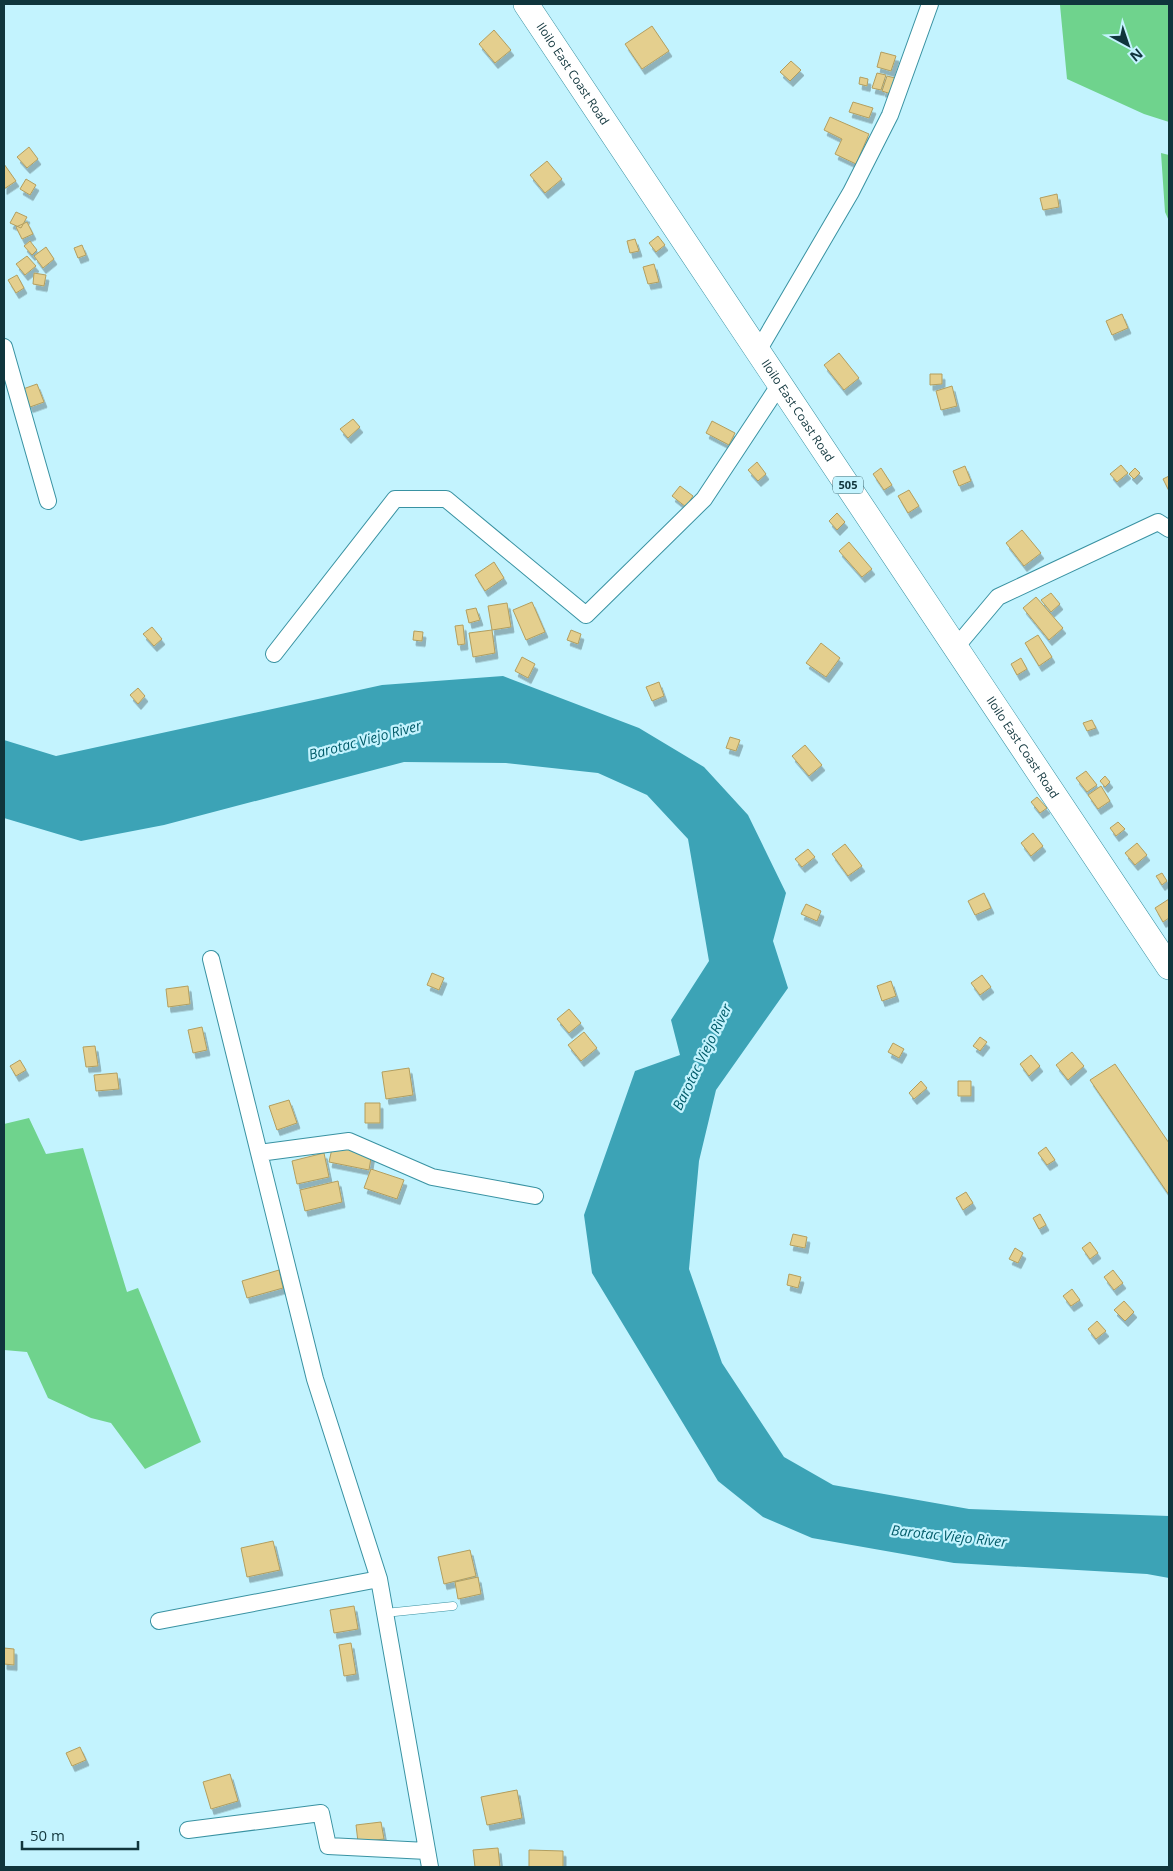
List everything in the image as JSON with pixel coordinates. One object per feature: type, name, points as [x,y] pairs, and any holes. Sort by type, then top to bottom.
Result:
[{"type":"main road","name":"Iloilo East Coast Road","points":[[526,4],[1169,966]]},
{"type":"street","points":[[758,352],[851,192],[890,115],[930,4]]},
{"type":"street","points":[[4,347],[48,501]]},
{"type":"street","points":[[274,654],[395,499],[446,499],[586,615],[704,500],[780,384]]},
{"type":"street","points":[[956,647],[998,597],[1158,522],[1169,529]]},
{"type":"street","points":[[211,959],[316,1379],[379,1579],[430,1867]]},
{"type":"street","points":[[259,1153],[349,1140],[432,1177],[535,1196]]},
{"type":"street","points":[[159,1621],[379,1579]]},
{"type":"street","points":[[188,1830],[321,1813],[328,1846],[427,1851]]},
{"type":"lane","points":[[385,1613],[453,1606]]},
{"type":"green space","points":[[1058,4],[1169,4],[1169,122],[1144,114],[1067,79],[1060,5]]},
{"type":"green space","points":[[1161,153],[1169,155],[1169,221],[1165,212]]},
{"type":"green space","points":[[29,1118],[46,1154],[83,1148],[127,1292],[138,1288],[201,1442],[145,1469],[111,1423],[91,1418],[48,1398],[27,1352],[4,1350],[4,1124]]},
{"type":"water","name":"Barotac Viejo River","points":[[503,676],[639,728],[704,767],[748,815],[786,893],[773,941],[788,988],[716,1090],[699,1161],[689,1269],[722,1363],[784,1457],[833,1485],[969,1509],[1169,1516],[1169,1578],[1147,1574],[954,1563],[812,1538],[763,1517],[718,1481],[592,1273],[584,1215],[635,1071],[680,1055],[671,1020],[709,961],[688,839],[647,795],[598,773],[506,763],[404,762],[164,825],[81,841],[4,818],[4,740],[56,756],[382,685]]},
{"type":"building","points":[[652,26],[669,51],[642,69],[625,44]]},
{"type":"building","points":[[494,30],[511,50],[495,63],[479,44]]},
{"type":"building","points":[[881,52],[896,56],[891,71],[877,67]]},
{"type":"building","points":[[791,61],[801,70],[790,81],[780,72]]},
{"type":"building","points":[[877,73],[886,75],[881,90],[872,88]]},
{"type":"building","points":[[887,76],[899,79],[894,95],[882,91]]},
{"type":"building","points":[[860,77],[868,79],[867,86],[859,84]]},
{"type":"building","points":[[853,102],[873,108],[869,118],[849,112]]},
{"type":"building","points":[[830,117],[869,134],[856,164],[835,154],[842,139],[824,130]]},
{"type":"building","points":[[29,147],[38,159],[27,168],[17,157]]},
{"type":"building","points":[[547,161],[562,179],[545,193],[530,175]]},
{"type":"building","points":[[4,164],[16,181],[4,189]]},
{"type":"building","points":[[26,179],[36,185],[30,195],[20,189]]},
{"type":"building","points":[[1057,194],[1059,207],[1043,210],[1040,198]]},
{"type":"building","points":[[16,212],[27,217],[21,228],[10,223]]},
{"type":"building","points":[[27,222],[33,234],[22,239],[16,227]]},
{"type":"building","points":[[658,236],[665,245],[656,252],[649,243]]},
{"type":"building","points":[[635,239],[639,251],[630,253],[627,241]]},
{"type":"building","points":[[30,241],[37,250],[32,255],[24,246]]},
{"type":"building","points":[[82,245],[86,255],[78,258],[74,248]]},
{"type":"building","points":[[46,247],[54,259],[43,268],[34,256]]},
{"type":"building","points":[[27,256],[36,266],[25,275],[16,264]]},
{"type":"building","points":[[654,264],[659,282],[648,284],[643,267]]},
{"type":"building","points":[[34,273],[46,275],[44,286],[33,284]]},
{"type":"building","points":[[17,275],[24,288],[16,293],[8,280]]},
{"type":"building","points":[[1122,314],[1128,328],[1112,335],[1106,321]]},
{"type":"building","points":[[839,353],[859,378],[844,390],[824,365]]},
{"type":"building","points":[[930,374],[942,374],[942,384],[930,385]]},
{"type":"building","points":[[37,384],[44,402],[30,407],[23,389]]},
{"type":"building","points":[[952,386],[957,406],[941,410],[936,391]]},
{"type":"building","points":[[353,419],[360,427],[348,438],[340,429]]},
{"type":"building","points":[[712,421],[735,433],[729,445],[706,433]]},
{"type":"building","points":[[757,462],[766,474],[758,481],[748,470]]},
{"type":"building","points":[[1121,465],[1128,473],[1117,482],[1110,474]]},
{"type":"building","points":[[965,466],[971,481],[959,486],[953,471]]},
{"type":"building","points":[[881,468],[892,485],[884,490],[873,474]]},
{"type":"building","points":[[1135,468],[1140,473],[1134,479],[1129,474]]},
{"type":"building","points":[[1169,476],[1169,491],[1163,479]]},
{"type":"building","points":[[680,486],[693,496],[686,507],[672,496]]},
{"type":"building","points":[[909,490],[919,506],[908,513],[898,496]]},
{"type":"building","points":[[837,513],[845,522],[837,530],[829,521]]},
{"type":"building","points":[[1022,530],[1041,553],[1024,566],[1006,543]]},
{"type":"building","points":[[849,542],[872,569],[862,577],[839,551]]},
{"type":"building","points":[[494,562],[504,578],[485,591],[475,575]]},
{"type":"building","points":[[1051,593],[1060,604],[1051,612],[1041,600]]},
{"type":"building","points":[[1036,597],[1063,628],[1049,640],[1023,608]]},
{"type":"building","points":[[532,602],[545,632],[526,640],[513,610]]},
{"type":"building","points":[[507,603],[511,627],[492,630],[488,606]]},
{"type":"building","points":[[476,608],[480,620],[469,623],[466,610]]},
{"type":"building","points":[[463,625],[465,644],[458,645],[455,626]]},
{"type":"building","points":[[152,627],[162,639],[154,646],[143,634]]},
{"type":"building","points":[[492,630],[495,653],[473,657],[469,633]]},
{"type":"building","points":[[571,630],[581,634],[578,644],[567,640]]},
{"type":"building","points":[[414,631],[423,632],[422,641],[413,640]]},
{"type":"building","points":[[1038,635],[1052,657],[1039,666],[1025,643]]},
{"type":"building","points":[[821,643],[840,658],[826,677],[806,663]]},
{"type":"building","points":[[522,657],[535,664],[528,678],[515,671]]},
{"type":"building","points":[[1021,658],[1027,669],[1017,675],[1011,664]]},
{"type":"building","points":[[659,682],[664,696],[652,701],[646,687]]},
{"type":"building","points":[[138,688],[145,696],[138,704],[130,695]]},
{"type":"building","points":[[1092,720],[1096,728],[1087,731],[1083,723]]},
{"type":"building","points":[[730,737],[740,740],[736,751],[726,748]]},
{"type":"building","points":[[805,745],[822,765],[809,776],[792,756]]},
{"type":"building","points":[[1086,771],[1097,785],[1087,792],[1076,778]]},
{"type":"building","points":[[1105,776],[1110,782],[1105,787],[1100,781]]},
{"type":"building","points":[[1101,786],[1110,801],[1098,809],[1088,795]]},
{"type":"building","points":[[1037,797],[1047,808],[1040,813],[1031,802]]},
{"type":"building","points":[[1118,822],[1125,829],[1116,836],[1110,828]]},
{"type":"building","points":[[1033,833],[1043,846],[1031,856],[1021,843]]},
{"type":"building","points":[[1137,843],[1147,855],[1135,865],[1125,853]]},
{"type":"building","points":[[845,844],[862,866],[848,876],[832,854]]},
{"type":"building","points":[[808,849],[815,857],[802,867],[795,859]]},
{"type":"building","points":[[1162,873],[1167,881],[1162,885],[1156,876]]},
{"type":"building","points":[[984,893],[991,908],[975,915],[968,901]]},
{"type":"building","points":[[1169,899],[1169,918],[1163,922],[1155,908]]},
{"type":"building","points":[[806,904],[821,911],[817,921],[801,914]]},
{"type":"building","points":[[432,973],[444,978],[439,990],[427,985]]},
{"type":"building","points":[[982,975],[991,987],[980,995],[971,983]]},
{"type":"building","points":[[891,981],[896,996],[882,1001],[877,986]]},
{"type":"building","points":[[188,986],[190,1004],[168,1007],[166,989]]},
{"type":"building","points":[[569,1009],[581,1023],[569,1033],[557,1019]]},
{"type":"building","points":[[202,1027],[207,1050],[193,1053],[188,1030]]},
{"type":"building","points":[[584,1032],[597,1048],[581,1061],[568,1045]]},
{"type":"building","points":[[980,1037],[987,1042],[980,1051],[973,1046]]},
{"type":"building","points":[[893,1043],[904,1049],[899,1058],[888,1052]]},
{"type":"building","points":[[95,1046],[98,1066],[86,1067],[83,1047]]},
{"type":"building","points":[[1072,1052],[1084,1066],[1068,1080],[1056,1065]]},
{"type":"building","points":[[1031,1055],[1040,1066],[1029,1076],[1020,1064]]},
{"type":"building","points":[[20,1060],[26,1070],[16,1076],[10,1066]]},
{"type":"building","points":[[1115,1064],[1169,1143],[1169,1195],[1090,1080]]},
{"type":"building","points":[[409,1068],[413,1095],[386,1099],[382,1072]]},
{"type":"building","points":[[117,1073],[119,1089],[96,1091],[94,1075]]},
{"type":"building","points":[[921,1081],[927,1088],[914,1099],[909,1093]]},
{"type":"building","points":[[958,1081],[971,1081],[971,1096],[958,1096]]},
{"type":"building","points":[[289,1100],[297,1123],[277,1130],[269,1106]]},
{"type":"building","points":[[365,1103],[380,1103],[380,1123],[365,1123]]},
{"type":"building","points":[[333,1144],[372,1152],[369,1170],[329,1162]]},
{"type":"building","points":[[1046,1147],[1055,1160],[1047,1165],[1038,1153]]},
{"type":"building","points":[[324,1153],[329,1177],[297,1184],[292,1161]]},
{"type":"building","points":[[371,1169],[404,1180],[397,1199],[364,1188]]},
{"type":"building","points":[[338,1181],[342,1202],[305,1211],[300,1190]]},
{"type":"building","points":[[966,1192],[973,1203],[963,1210],[956,1198]]},
{"type":"building","points":[[1040,1214],[1046,1225],[1039,1229],[1033,1218]]},
{"type":"building","points":[[793,1234],[807,1237],[805,1248],[790,1245]]},
{"type":"building","points":[[1090,1242],[1098,1253],[1090,1259],[1082,1248]]},
{"type":"building","points":[[1015,1248],[1023,1253],[1018,1263],[1009,1259]]},
{"type":"building","points":[[279,1270],[283,1288],[247,1298],[242,1281]]},
{"type":"building","points":[[1113,1270],[1123,1283],[1114,1290],[1104,1277]]},
{"type":"building","points":[[789,1274],[801,1277],[798,1288],[787,1285]]},
{"type":"building","points":[[1072,1289],[1080,1300],[1071,1306],[1063,1296]]},
{"type":"building","points":[[1124,1301],[1134,1312],[1125,1321],[1114,1310]]},
{"type":"building","points":[[1097,1321],[1106,1331],[1096,1339],[1088,1329]]},
{"type":"building","points":[[273,1541],[280,1570],[247,1577],[241,1548]]},
{"type":"building","points":[[470,1550],[476,1576],[444,1584],[438,1557]]},
{"type":"building","points":[[478,1577],[481,1594],[458,1599],[455,1582]]},
{"type":"building","points":[[354,1606],[358,1629],[334,1633],[330,1610]]},
{"type":"building","points":[[351,1643],[356,1674],[344,1676],[339,1645]]},
{"type":"building","points":[[4,1648],[14,1649],[14,1665],[4,1664]]},
{"type":"building","points":[[80,1747],[86,1760],[72,1766],[66,1753]]},
{"type":"building","points":[[230,1774],[238,1801],[211,1809],[203,1782]]},
{"type":"building","points":[[517,1790],[522,1818],[487,1825],[481,1797]]},
{"type":"building","points":[[381,1822],[384,1839],[358,1842],[356,1825]]},
{"type":"building","points":[[498,1848],[500,1867],[475,1867],[473,1850]]},
{"type":"building","points":[[529,1850],[563,1851],[563,1867],[529,1867]]}]
